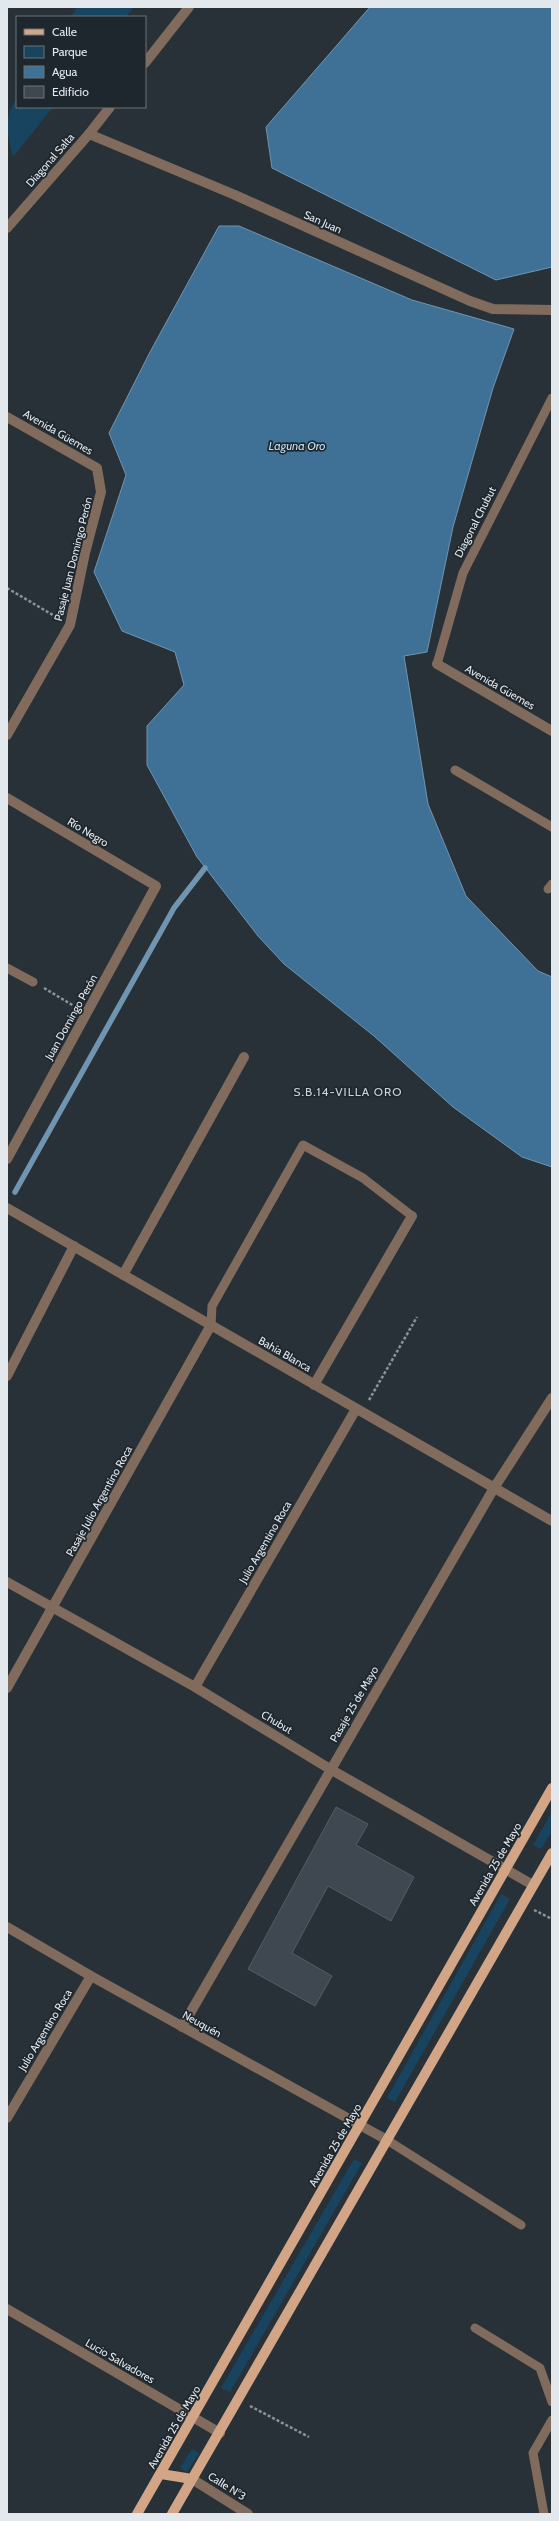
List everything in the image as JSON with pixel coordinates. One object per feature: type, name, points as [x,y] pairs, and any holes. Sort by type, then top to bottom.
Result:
[{"type":"main road","name":"Avenida 25 de Mayo","points":[[137,2514],[552,1788]]},
{"type":"main road","points":[[172,2514],[239,2400],[552,1853]]},
{"type":"main road","points":[[161,2474],[192,2479]]},
{"type":"street","points":[[146,62],[189,7]]},
{"type":"street","name":"Diagonal Salta","points":[[7,228],[89,134],[109,108]]},
{"type":"street","name":"San Juan","points":[[89,134],[228,192],[470,301],[493,308],[552,310]]},
{"type":"street","name":"Avenida Güemes","points":[[7,417],[97,468]]},
{"type":"street","name":"Pasaje Juan Domingo Perón","points":[[7,736],[70,625],[85,553],[101,492],[97,468]]},
{"type":"street","name":"Avenida Güemes","points":[[437,664],[552,731]]},
{"type":"street","name":"Río Negro","points":[[7,798],[156,886]]},
{"type":"street","name":"Juan Domingo Perón","points":[[7,1159],[156,886]]},
{"type":"street","points":[[123,1275],[244,1057]]},
{"type":"street","name":"Bahía Blanca","points":[[7,1208],[552,1521]]},
{"type":"street","points":[[314,1385],[412,1216]]},
{"type":"street","points":[[7,1376],[74,1246]]},
{"type":"street","name":"Pasaje Julio Argentino Roca","points":[[7,1688],[53,1609],[211,1325]]},
{"type":"street","name":"Pasaje 25 de Mayo","points":[[182,2027],[330,1768],[494,1488],[552,1398]]},
{"type":"street","name":"Julio Argentino Roca","points":[[195,1687],[356,1409]]},
{"type":"street","name":"Chubut","points":[[7,1582],[195,1687],[330,1768],[533,1885]]},
{"type":"street","name":"Neuquén","points":[[7,1927],[91,1976],[387,2140]]},
{"type":"street","name":"Julio Argentino Roca","points":[[7,2118],[91,1976]]},
{"type":"street","name":"Lucio Salvadores","points":[[7,2309],[220,2433]]},
{"type":"street","name":"Calle N°3","points":[[192,2479],[248,2514]]},
{"type":"lane","name":"Diagonal Chubut","points":[[437,664],[463,573],[552,398]]},
{"type":"lane","points":[[455,770],[552,827]]},
{"type":"lane","points":[[7,968],[33,982]]},
{"type":"lane","points":[[211,1325],[212,1306],[303,1145],[363,1178],[412,1216]]},
{"type":"lane","points":[[387,2140],[521,2225]]},
{"type":"lane","points":[[475,2328],[540,2368],[552,2402]]},
{"type":"lane","points":[[544,2514],[534,2453],[552,2420]]},
{"type":"path","points":[[7,588],[70,625]]},
{"type":"path","points":[[33,982],[87,1014]]},
{"type":"path","points":[[356,1409],[370,1399],[416,1317]]},
{"type":"path","points":[[522,1904],[552,1919]]},
{"type":"path","points":[[239,2400],[309,2437]]},
{"type":"green space","points":[[77,7],[134,7],[127,16],[72,16]]},
{"type":"green space","points":[[16,100],[16,108],[52,108],[13,157],[7,126],[9,113]]},
{"type":"green space","points":[[552,1812],[552,1831],[541,1849],[533,1845]]},
{"type":"green space","points":[[501,1894],[510,1899],[395,2102],[387,2098]]},
{"type":"green space","points":[[354,2159],[362,2163],[230,2392],[221,2388]]},
{"type":"green space","points":[[192,2449],[199,2453],[187,2472],[180,2468]]},
{"type":"water","points":[[370,7],[552,7],[552,267],[496,280],[272,168],[266,127]]},
{"type":"water","name":"Laguna Oro","points":[[219,226],[239,226],[412,300],[514,329],[493,388],[453,527],[427,652],[404,656],[428,804],[466,896],[538,971],[552,977],[552,1167],[522,1157],[453,1107],[374,1036],[284,964],[258,936],[197,857],[147,765],[147,726],[184,685],[175,652],[122,631],[94,572],[126,475],[109,433],[150,352]]},
{"type":"building","points":[[336,1807],[368,1824],[356,1845],[414,1877],[391,1921],[328,1886],[292,1953],[332,1976],[315,2006],[248,1969]]},
{"type":"waterway","points":[[15,1192],[174,908],[205,868]]},
{"type":"district","name":"S.B.14-VILLA ORO","points":[[348,1091]]}]
